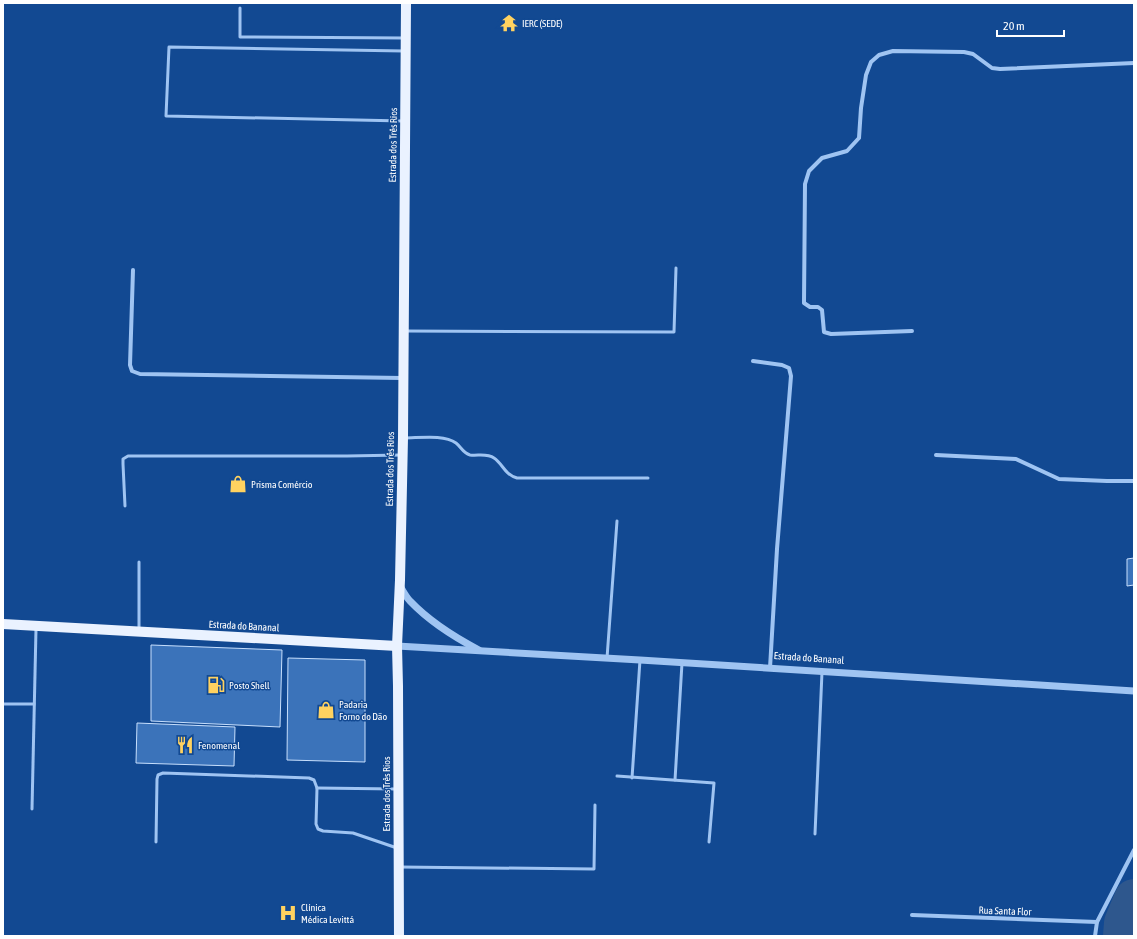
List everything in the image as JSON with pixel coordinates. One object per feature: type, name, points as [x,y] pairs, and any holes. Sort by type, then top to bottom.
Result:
[{"type":"main road","name":"Estrada dos Três Rios","points":[[399,936],[397,646],[400,586],[403,438],[406,3]]},
{"type":"main road","name":"Estrada do Bananal","points":[[3,624],[397,646]]},
{"type":"street","points":[[912,331],[831,334],[824,332],[822,310],[818,307],[810,307],[804,303],[805,184],[809,171],[822,158],[847,151],[859,138],[861,108],[866,74],[871,62],[878,55],[893,51],[901,51],[964,52],[973,54],[992,68],[1000,69],[1134,63]]},
{"type":"street","points":[[133,270],[130,365],[132,371],[140,374],[403,378]]},
{"type":"street","points":[[753,361],[782,365],[789,368],[791,376],[777,549],[770,668]]},
{"type":"street","points":[[936,455],[1016,459],[1059,479],[1134,481]]},
{"type":"street","name":"Estrada do Bananal","points":[[400,586],[410,600],[431,621],[461,641],[483,651]]},
{"type":"street","name":"Estrada do Bananal","points":[[397,646],[682,662],[1134,691]]},
{"type":"street","points":[[1095,936],[1097,922],[1134,850]]},
{"type":"street","name":"Rua Santa Flor","points":[[912,915],[1097,922]]},
{"type":"lane","points":[[240,8],[240,37],[405,38]]},
{"type":"lane","points":[[405,121],[166,116],[169,47],[406,52]]},
{"type":"lane","points":[[403,331],[674,332],[676,268]]},
{"type":"lane","points":[[403,438],[448,439],[456,443],[462,450],[469,454],[488,455],[495,458],[511,476],[517,478],[648,478]]},
{"type":"lane","points":[[125,506],[123,459],[128,456],[402,455]]},
{"type":"lane","points":[[607,658],[617,521]]},
{"type":"lane","points":[[139,562],[139,632]]},
{"type":"lane","points":[[32,809],[36,626]]},
{"type":"lane","points":[[632,778],[640,660]]},
{"type":"lane","points":[[675,780],[682,662]]},
{"type":"lane","points":[[815,834],[822,671]]},
{"type":"lane","points":[[3,704],[34,704]]},
{"type":"lane","points":[[156,842],[157,779],[158,775],[163,773],[309,778],[314,780],[317,788],[316,824],[318,829],[323,831],[353,834],[399,848]]},
{"type":"lane","points":[[617,776],[714,783],[709,842]]},
{"type":"lane","points":[[317,788],[398,789]]},
{"type":"lane","points":[[399,867],[594,869],[595,805]]},
{"type":"building","points":[[1134,558],[1134,585],[1127,586],[1127,559]]},
{"type":"building","name":"Posto Shell","points":[[151,645],[282,650],[280,727],[151,721]]},
{"type":"building","name":"Padaria Forno do Dão","points":[[288,658],[365,660],[365,762],[287,760]]},
{"type":"building","name":"Fenomenal","points":[[137,723],[235,727],[234,766],[136,763]]},
{"type":"waterway","points":[[1123,936],[1124,923],[1134,899]]},
{"type":"place","name":"IERC (SEDE)","points":[[509,23]]},
{"type":"place","name":"Prisma Comércio","points":[[238,484]]},
{"type":"place","name":"Posto Shell","points":[[216,685]]},
{"type":"place","name":"Padaria Forno do Dão","points":[[326,710]]},
{"type":"place","name":"Fenomenal","points":[[185,745]]},
{"type":"place","name":"Clínica Médica Levittá","points":[[288,913]]}]
